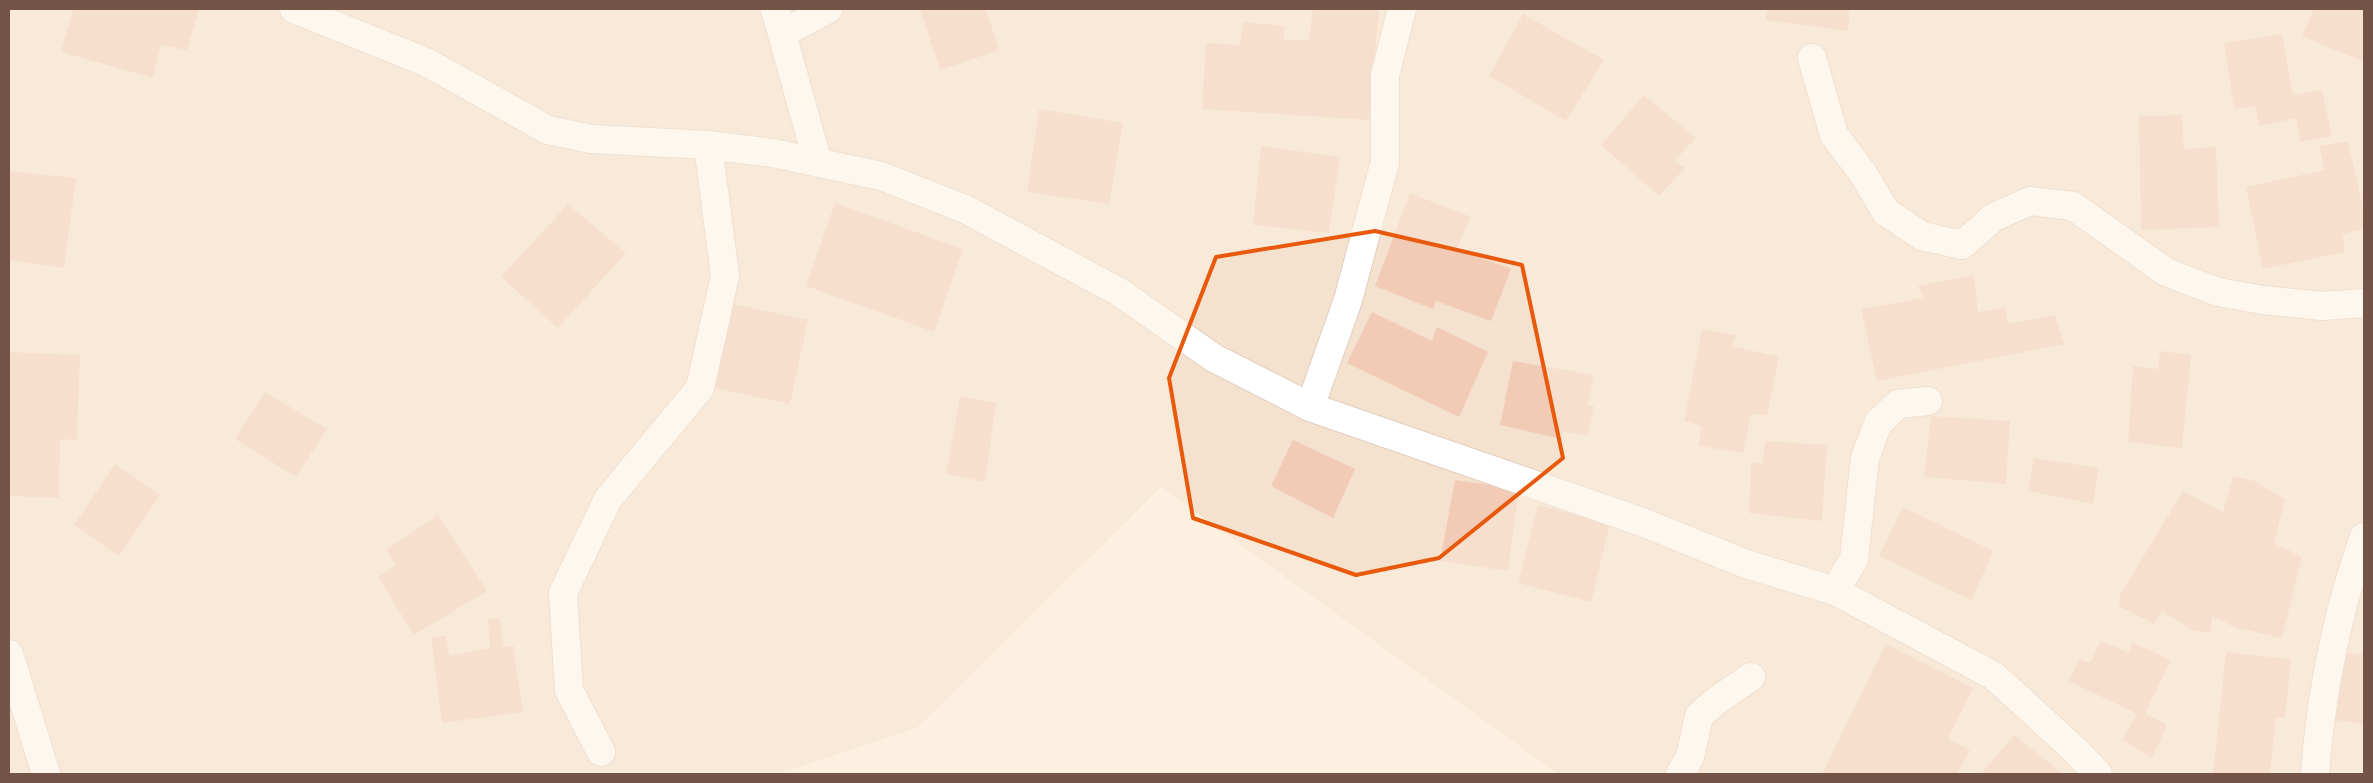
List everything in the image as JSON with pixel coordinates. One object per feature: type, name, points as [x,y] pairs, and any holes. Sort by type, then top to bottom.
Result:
[{"type":"street","points":[[294,9],[426,62],[548,130],[592,139],[708,145],[773,153],[881,176],[965,209],[1119,292],[1214,358],[1310,407],[1642,522],[1746,564],[1835,591],[1994,676],[2075,750],[2098,774]]},
{"type":"street","points":[[818,163],[779,21],[828,9]]},
{"type":"street","points":[[1310,407],[1348,300],[1385,162],[1385,75],[1402,9]]},
{"type":"street","points":[[1812,58],[1834,135],[1862,172],[1886,212],[1922,236],[1962,245],[1994,217],[2030,201],[2073,206],[2166,272],[2218,292],[2263,300],[2322,306],[2364,303]]},
{"type":"street","points":[[601,752],[569,690],[564,593],[608,499],[700,388],[725,276],[708,145]]},
{"type":"street","points":[[1835,591],[1854,559],[1865,458],[1878,423],[1898,404],[1928,401]]},
{"type":"street","points":[[2315,774],[2318,724],[2332,649],[2364,537]]},
{"type":"street","points":[[9,654],[46,774]]},
{"type":"street","points":[[1680,774],[1690,757],[1698,716],[1716,700],[1751,677]]},
{"type":"highlighted area","points":[[1375,231],[1522,265],[1563,458],[1439,558],[1356,575],[1193,518],[1169,378],[1216,257]]},
{"type":"shaded area","points":[[9,9],[2364,9],[2364,774],[1558,774],[1161,487],[917,728],[777,774],[9,774]]},
{"type":"building","points":[[73,9],[199,9],[187,50],[161,45],[153,78],[61,52]]},
{"type":"building","points":[[920,9],[986,9],[999,50],[940,70]]},
{"type":"building","points":[[1313,9],[1379,9],[1369,120],[1202,109],[1206,43],[1240,45],[1243,22],[1285,26],[1283,40],[1309,40]]},
{"type":"building","points":[[1767,9],[1850,9],[1848,31],[1766,20]]},
{"type":"building","points":[[2314,9],[2364,9],[2364,62],[2302,36]]},
{"type":"building","points":[[1523,14],[1604,60],[1566,121],[1489,76]]},
{"type":"building","points":[[2282,34],[2293,95],[2322,90],[2332,136],[2300,142],[2296,118],[2259,126],[2255,106],[2234,109],[2224,43]]},
{"type":"building","points":[[1644,95],[1696,138],[1674,161],[1685,168],[1659,196],[1601,145]]},
{"type":"building","points":[[1039,109],[1123,123],[1109,204],[1027,192]]},
{"type":"building","points":[[2182,115],[2184,149],[2216,147],[2219,227],[2141,230],[2139,116]]},
{"type":"building","points":[[2348,141],[2364,213],[2364,229],[2342,234],[2345,252],[2263,269],[2246,187],[2325,170],[2319,146]]},
{"type":"building","points":[[1261,146],[1340,157],[1329,233],[1253,225]]},
{"type":"building","points":[[9,171],[76,178],[64,268],[9,260]]},
{"type":"building","points":[[1410,193],[1471,217],[1456,249],[1511,269],[1491,321],[1436,301],[1433,309],[1375,286]]},
{"type":"building","points":[[835,203],[963,249],[934,332],[806,286]]},
{"type":"building","points":[[568,204],[626,253],[558,328],[501,277]]},
{"type":"building","points":[[1974,275],[1978,312],[2005,307],[2008,324],[2055,315],[2064,344],[1877,381],[1861,309],[1923,298],[1918,286]]},
{"type":"building","points":[[732,304],[808,320],[790,404],[715,388]]},
{"type":"building","points":[[1372,312],[1432,341],[1437,327],[1488,352],[1459,417],[1347,363]]},
{"type":"building","points":[[1702,329],[1736,335],[1732,346],[1779,357],[1767,415],[1751,414],[1743,453],[1699,446],[1701,426],[1684,421]]},
{"type":"building","points":[[2160,351],[2191,355],[2182,448],[2128,442],[2133,366],[2158,369]]},
{"type":"building","points":[[9,352],[80,355],[77,440],[60,439],[59,498],[9,496]]},
{"type":"building","points":[[1513,361],[1594,375],[1588,405],[1594,406],[1588,436],[1563,431],[1562,439],[1500,425]]},
{"type":"building","points":[[265,392],[327,429],[296,477],[235,439]]},
{"type":"building","points":[[960,396],[996,403],[985,482],[946,474]]},
{"type":"building","points":[[1931,416],[2010,421],[2006,484],[1924,477]]},
{"type":"building","points":[[1293,440],[1355,469],[1333,518],[1271,486]]},
{"type":"building","points":[[1765,441],[1827,445],[1822,521],[1749,513],[1751,462],[1762,464]]},
{"type":"building","points":[[2034,458],[2099,468],[2093,504],[2028,491]]},
{"type":"building","points":[[115,464],[160,495],[119,556],[74,525]]},
{"type":"building","points":[[2233,476],[2255,481],[2285,499],[2274,543],[2302,557],[2282,638],[2234,627],[2212,616],[2211,633],[2194,631],[2162,611],[2154,624],[2119,606],[2120,595],[2183,491],[2223,512]]},
{"type":"building","points":[[1455,480],[1519,489],[1508,571],[1440,561]]},
{"type":"building","points":[[1538,505],[1610,524],[1591,602],[1518,583]]},
{"type":"building","points":[[1903,507],[1994,551],[1971,600],[1879,556]]},
{"type":"building","points":[[438,515],[487,591],[414,635],[378,577],[396,565],[386,550]]},
{"type":"building","points":[[499,618],[504,647],[513,645],[523,712],[442,723],[431,637],[446,636],[449,656],[490,648],[488,620]]},
{"type":"building","points":[[2101,641],[2129,653],[2132,642],[2171,660],[2145,714],[2167,725],[2152,758],[2122,740],[2137,714],[2069,681],[2079,659],[2090,663]]},
{"type":"building","points":[[1886,644],[1973,688],[1948,739],[1970,750],[1957,774],[1822,774]]},
{"type":"building","points":[[2226,652],[2291,659],[2285,718],[2276,717],[2270,774],[2213,774]]},
{"type":"building","points":[[2343,652],[2364,655],[2364,724],[2336,720]]},
{"type":"building","points":[[2014,735],[2063,774],[1981,774]]}]
